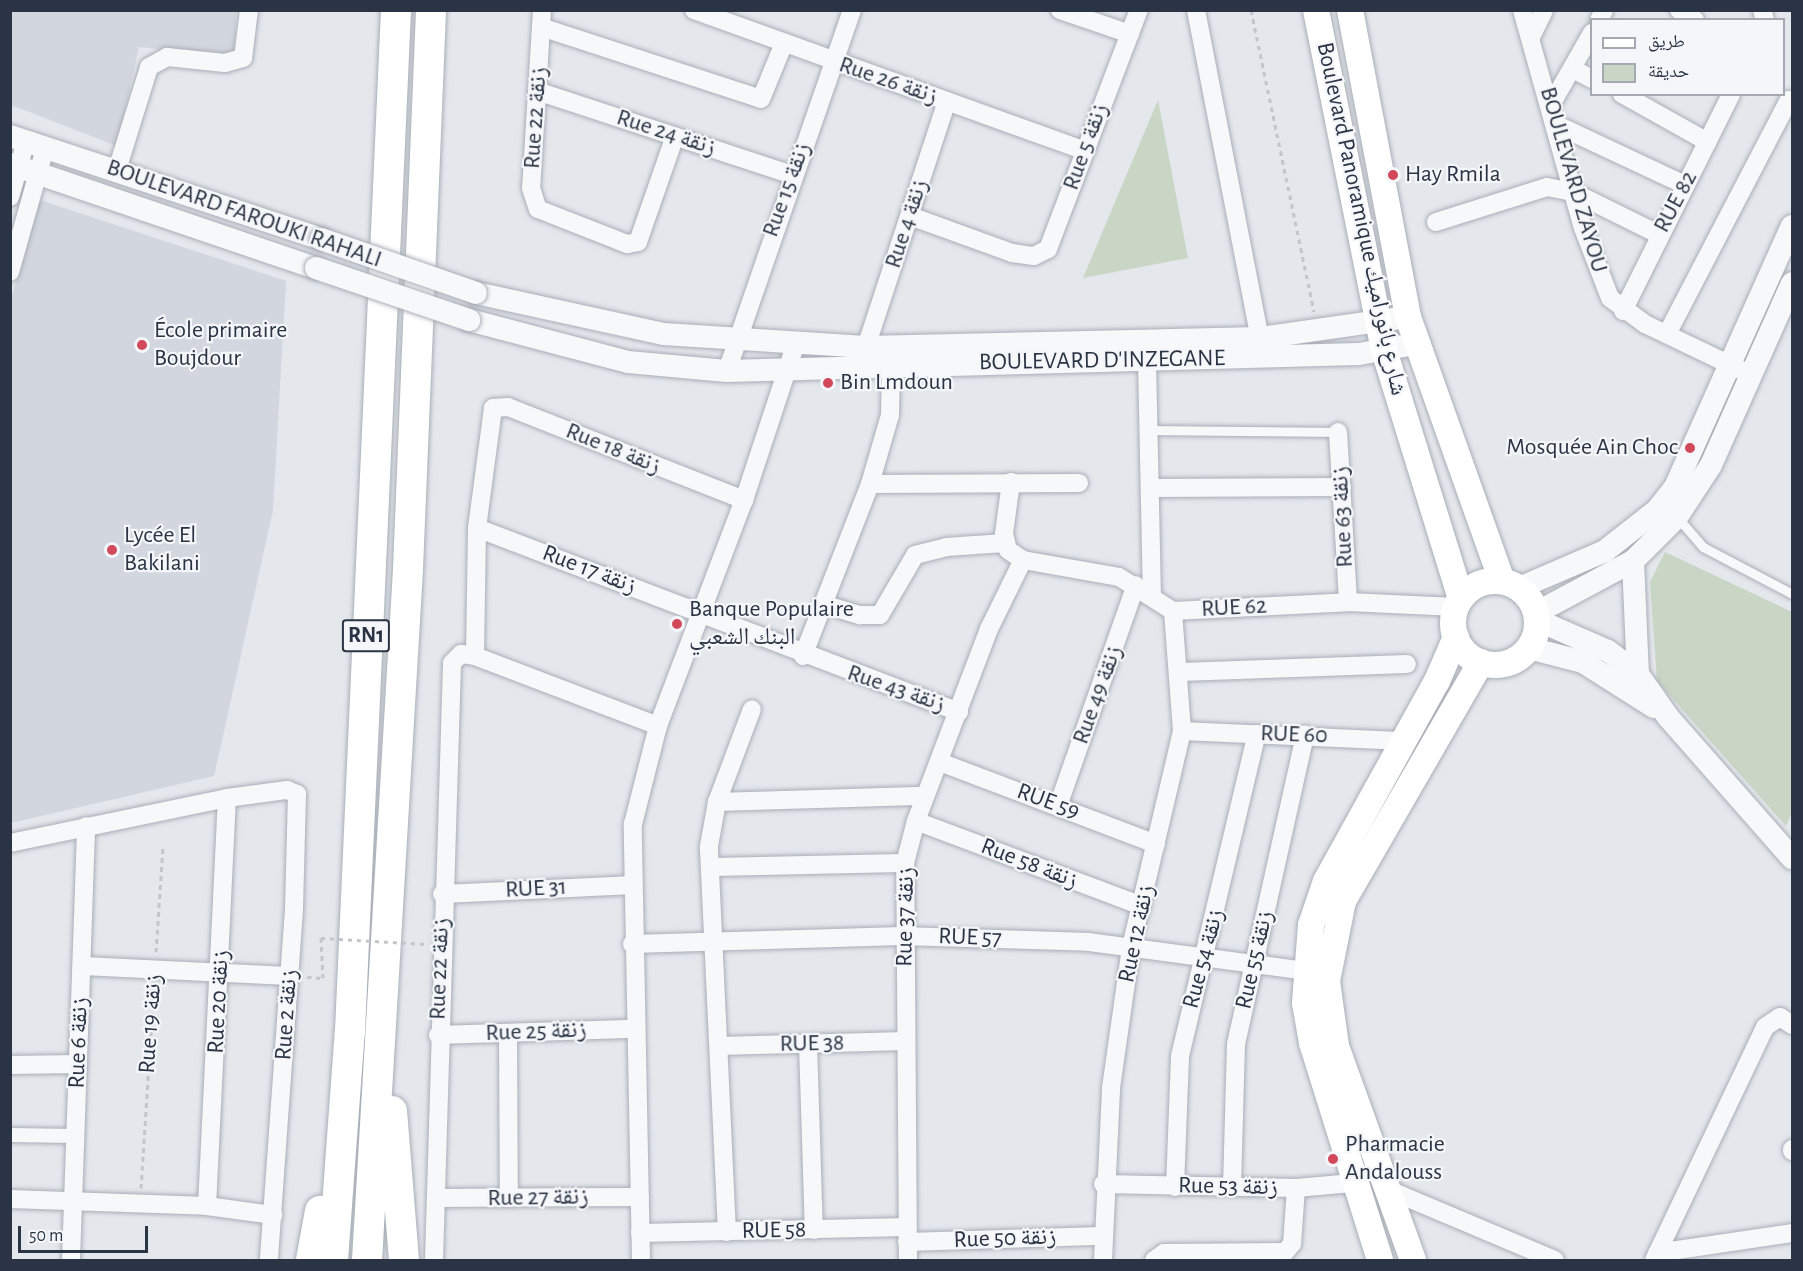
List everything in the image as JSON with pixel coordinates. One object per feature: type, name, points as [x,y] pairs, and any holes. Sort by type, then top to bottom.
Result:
[{"type":"highway","name":"RN1","points":[[333,1260],[350,1031],[396,10]]},
{"type":"highway","name":"RN1","points":[[367,1260],[384,1024],[431,10]]},
{"type":"highway","points":[[384,1024],[404,1260]]},
{"type":"highway","points":[[311,1260],[350,1031]]},
{"type":"main road","name":"Boulevard Panoramique شارع بانوراميك","points":[[1316,10],[1384,350],[1459,603]]},
{"type":"main road","name":"Boulevard Panoramique شارع بانوراميك","points":[[1350,10],[1415,344],[1510,584]]},
{"type":"main road","points":[[1380,1260],[1353,1183],[1312,1044],[1306,971],[1311,925],[1326,881],[1405,741],[1456,636],[1459,603],[1479,584],[1510,584],[1537,617],[1529,648],[1507,663],[1481,662],[1456,636]]},
{"type":"main road","points":[[1413,1260],[1334,1037],[1327,981],[1335,926],[1343,901],[1481,662]]},
{"type":"street","points":[[117,171],[145,75],[154,61],[167,57],[225,63],[245,54],[249,10]]},
{"type":"street","name":"Rue 26 زنقة","points":[[694,10],[725,16],[784,43],[834,62],[1083,150]]},
{"type":"street","name":"Rue 15 زنقة","points":[[727,371],[736,338],[792,175],[852,10]]},
{"type":"street","points":[[1060,10],[1130,34]]},
{"type":"street","name":"Rue 5 زنقة","points":[[910,216],[1012,253],[1034,256],[1048,249],[1083,150],[1139,10]]},
{"type":"street","points":[[1196,10],[1260,339]]},
{"type":"street","name":"BOULEVARD ZAYOU","points":[[1522,10],[1552,103],[1573,192],[1595,265],[1610,298],[1623,311],[1742,370]]},
{"type":"street","points":[[1531,37],[1545,10]]},
{"type":"street","points":[[1679,10],[1692,18]]},
{"type":"street","points":[[541,19],[761,99],[784,43]]},
{"type":"street","name":"Rue 22 زنقة","points":[[541,19],[540,92],[532,201],[550,216],[632,244],[641,238],[675,136]]},
{"type":"street","points":[[1552,103],[1590,37]]},
{"type":"street","points":[[1573,69],[1590,77]]},
{"type":"street","points":[[1667,334],[1791,105],[1785,86]]},
{"type":"street","name":"Rue 24 زنقة","points":[[540,92],[792,175]]},
{"type":"street","points":[[1626,96],[1708,142]]},
{"type":"street","name":"RUE 82","points":[[1623,311],[1658,234],[1730,96]]},
{"type":"street","name":"Rue 4 زنقة","points":[[866,347],[947,101]]},
{"type":"street","points":[[1557,125],[1685,185]]},
{"type":"street","points":[[10,272],[27,142]]},
{"type":"street","name":"BOULEVARD FAROUKI RAHALI","points":[[27,142],[476,293]]},
{"type":"street","points":[[10,197],[22,169]]},
{"type":"street","name":"BOULEVARD FAROUKI RAHALI","points":[[22,169],[469,320]]},
{"type":"street","points":[[1436,222],[1547,187],[1573,192],[1658,234]]},
{"type":"street","points":[[1537,617],[1633,561],[1677,517],[1711,465],[1792,226]]},
{"type":"street","points":[[1510,584],[1605,550],[1657,510],[1684,472],[1792,283]]},
{"type":"street","name":"BOULEVARD D'INZEGANE","points":[[476,293],[631,328],[866,347],[1260,339],[1319,333],[1408,317]]},
{"type":"street","name":"BOULEVARD D'INZEGANE","points":[[469,320],[628,362],[727,371],[788,372],[1147,360],[1384,350],[1415,344]]},
{"type":"street","points":[[641,1260],[630,885],[633,824],[658,726],[744,500],[788,372],[795,343]]},
{"type":"street","name":"Rue 49 زنقة","points":[[1058,806],[1144,589],[1152,488],[1147,360]]},
{"type":"street","points":[[803,656],[870,484],[890,414],[891,367]]},
{"type":"street","name":"Rue 18 زنقة","points":[[477,528],[488,419],[493,408],[508,407],[744,500]]},
{"type":"street","name":"Rue 63 زنقة","points":[[1338,432],[1347,602]]},
{"type":"street","points":[[1005,543],[1011,482]]},
{"type":"street","points":[[870,484],[1078,483]]},
{"type":"street","points":[[1152,488],[1342,487]]},
{"type":"street","points":[[477,528],[475,656],[658,726]]},
{"type":"street","name":"Rue 17 زنقة","points":[[477,528],[700,612]]},
{"type":"street","points":[[823,604],[860,615],[880,615],[915,555],[1005,543]]},
{"type":"street","points":[[1005,543],[1023,560]]},
{"type":"street","name":"RUE 62","points":[[1023,560],[1144,589],[1173,610],[1347,602],[1459,603]]},
{"type":"street","name":"Rue 37 زنقة","points":[[908,1260],[906,1041],[902,936],[905,863],[925,796],[998,609],[1023,560]]},
{"type":"street","points":[[1633,561],[1638,674]]},
{"type":"street","name":"Rue 12 زنقة","points":[[1103,1260],[1103,1184],[1131,947],[1182,731],[1181,672],[1173,610]]},
{"type":"street","name":"Rue 43 زنقة","points":[[700,612],[803,656],[959,712]]},
{"type":"street","points":[[1537,617],[1608,651],[1638,674],[1668,717],[1792,858]]},
{"type":"street","points":[[1529,648],[1583,662],[1668,717]]},
{"type":"street","name":"Rue 22 زنقة","points":[[434,1260],[437,1198],[438,1035],[450,678],[454,658],[475,656]]},
{"type":"street","points":[[1181,672],[1407,664]]},
{"type":"street","points":[[727,1232],[710,867],[717,802],[752,709]]},
{"type":"street","name":"RUE 60","points":[[1182,731],[1405,741]]},
{"type":"street","name":"Rue 54 زنقة","points":[[1175,1187],[1180,1056],[1207,957],[1257,734]]},
{"type":"street","name":"Rue 55 زنقة","points":[[1232,1187],[1233,1074],[1305,735]]},
{"type":"street","name":"RUE 59","points":[[940,762],[1156,844]]},
{"type":"street","name":"Rue 2 زنقة","points":[[226,798],[273,791],[292,792],[298,801],[290,976],[269,1260]]},
{"type":"street","points":[[717,802],[925,796]]},
{"type":"street","points":[[10,843],[226,798]]},
{"type":"street","name":"Rue 20 زنقة","points":[[207,1206],[220,973],[226,798]]},
{"type":"street","name":"Rue 58 زنقة","points":[[916,821],[1142,906]]},
{"type":"street","name":"Rue 6 زنقة","points":[[71,1260],[86,826]]},
{"type":"street","points":[[710,867],[905,863]]},
{"type":"street","name":"RUE 31","points":[[442,894],[630,885]]},
{"type":"street","name":"RUE 57","points":[[632,944],[902,936],[1131,947],[1207,957],[1254,968],[1306,971]]},
{"type":"street","points":[[82,966],[290,976]]},
{"type":"street","points":[[1655,1257],[1765,1028],[1780,1017],[1792,1024]]},
{"type":"street","name":"Rue 25 زنقة","points":[[438,1035],[634,1029]]},
{"type":"street","points":[[508,1034],[509,1198]]},
{"type":"street","name":"RUE 38","points":[[719,1046],[906,1041]]},
{"type":"street","points":[[808,1044],[814,1230]]},
{"type":"street","points":[[10,1065],[78,1064]]},
{"type":"street","points":[[10,1135],[75,1136]]},
{"type":"street","name":"Rue 53 زنقة","points":[[1103,1184],[1296,1188],[1353,1183]]},
{"type":"street","points":[[1154,1260],[1164,1253],[1285,1252],[1292,1244],[1296,1188]]},
{"type":"street","points":[[1389,1190],[1555,1260]]},
{"type":"street","name":"Rue 27 زنقة","points":[[437,1198],[639,1197]]},
{"type":"street","points":[[10,1198],[207,1206],[273,1215]]},
{"type":"street","name":"RUE 58","points":[[640,1233],[814,1230],[907,1234]]},
{"type":"street","points":[[1655,1257],[1792,1233]]},
{"type":"street","name":"Rue 50 زنقة","points":[[907,1234],[1102,1236]]},
{"type":"lane","points":[[1151,430],[1338,432]]},
{"type":"lane","points":[[1677,517],[1703,547],[1792,594]]},
{"type":"path","points":[[1251,10],[1319,333]]},
{"type":"path","name":"Rue 19 زنقة","points":[[140,1203],[163,846]]},
{"type":"path","points":[[323,978],[321,938],[426,944]]},
{"type":"shaded area","points":[[10,11],[236,11],[234,57],[139,47],[117,146],[11,105]]},
{"type":"shaded area","points":[[40,200],[286,281],[273,510],[214,776],[11,823],[10,302]]},
{"type":"green space","points":[[1158,100],[1188,258],[1083,278]]},
{"type":"green space","points":[[1665,552],[1792,612],[1792,813],[1786,826],[1657,681],[1650,582]]},
{"type":"place","name":"Hay Rmila","points":[[1393,175]]},
{"type":"place","name":"École primaire Boujdour","points":[[142,345]]},
{"type":"place","name":"Bin Lmdoun","points":[[828,383]]},
{"type":"place","name":"Mosquée Ain Choc","points":[[1690,448]]},
{"type":"place","name":"Lycée El Bakilani","points":[[112,550]]},
{"type":"place","name":"Banque Populaire البنك الشعبي","points":[[677,624]]},
{"type":"place","name":"Pharmacie Andalouss","points":[[1333,1159]]}]
